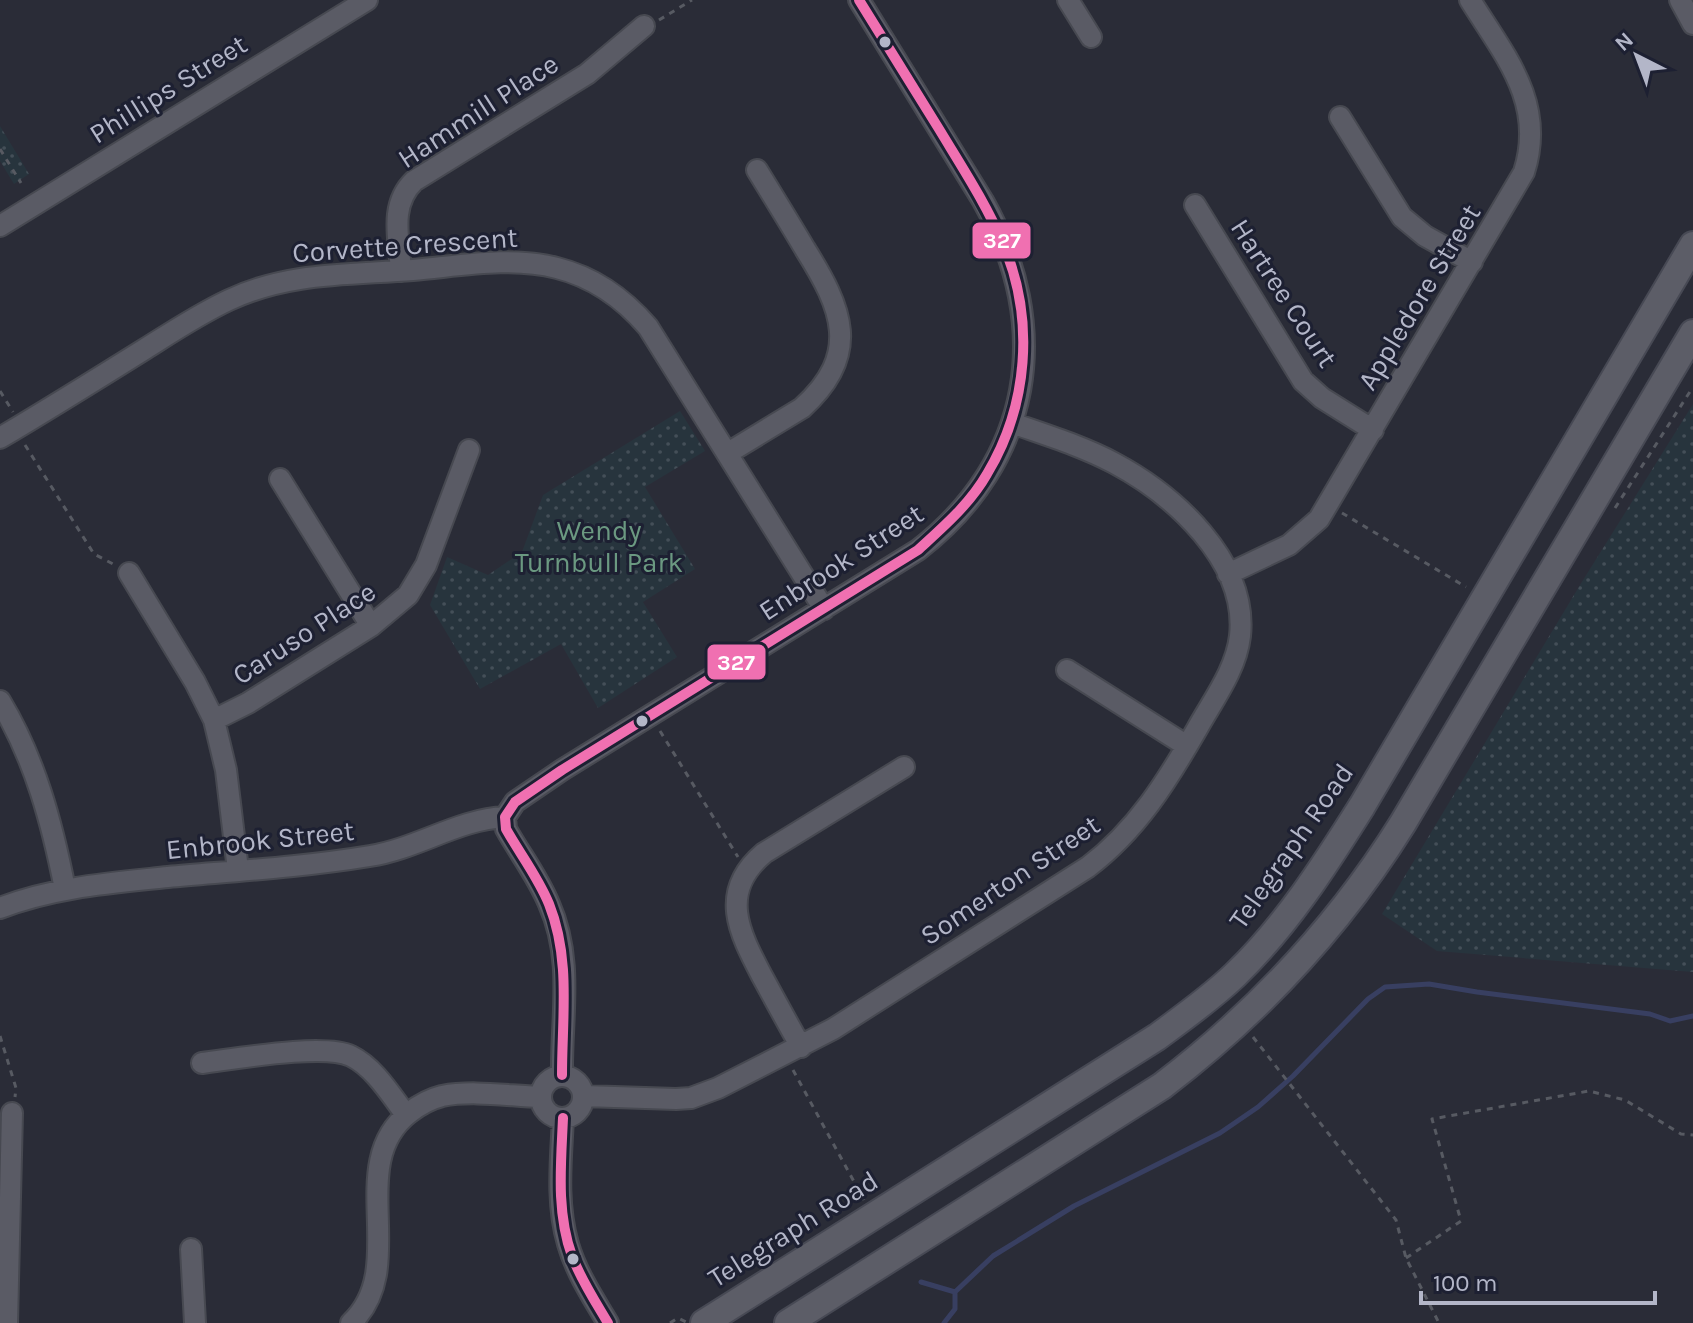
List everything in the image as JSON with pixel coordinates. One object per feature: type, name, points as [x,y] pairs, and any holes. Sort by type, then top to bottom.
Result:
[{"type":"main road","name":"Telegraph Road","points":[[704,1323],[1157,1037],[1211,996],[1251,958],[1299,901],[1362,806],[1693,245]]},
{"type":"main road","points":[[788,1323],[1162,1086],[1229,1031],[1313,948],[1380,861],[1693,333]]},
{"type":"street","name":"Phillips Street","points":[[0,226],[337,8],[367,0]]},
{"type":"street","name":"Enbrook Street","points":[[0,908],[65,889],[374,856],[412,846],[482,819],[505,817],[511,807],[527,794],[918,550],[955,519],[995,463],[1012,423],[1020,386],[1024,343],[1020,293],[1006,247],[983,201],[859,0]]},
{"type":"street","points":[[1068,0],[1091,37]]},
{"type":"street","name":"Appledore Street","points":[[1228,574],[1300,537],[1319,519],[1524,172],[1531,142],[1525,94],[1470,0]]},
{"type":"street","points":[[1680,0],[1693,24]]},
{"type":"street","name":"Hammill Place","points":[[401,271],[398,210],[403,194],[414,181],[587,74],[644,26]]},
{"type":"street","points":[[1340,117],[1402,217],[1425,236],[1472,262]]},
{"type":"street","points":[[728,453],[812,399],[827,379],[839,347],[839,320],[832,294],[757,170]]},
{"type":"street","name":"Hartree Court","points":[[1195,205],[1303,381],[1322,398],[1373,430]]},
{"type":"street","name":"Corvette Crescent","points":[[12,430],[203,314],[269,284],[309,276],[514,263],[558,268],[594,282],[623,302],[648,327],[824,609]]},
{"type":"street","name":"Somerton Street","points":[[584,1096],[691,1098],[793,1052],[1106,853],[1147,809],[1187,746],[1235,658],[1241,619],[1239,604],[1220,558],[1197,530],[1149,485],[1096,455],[1012,423]]},
{"type":"street","name":"Caruso Place","points":[[214,720],[248,703],[396,607],[418,581],[469,450]]},
{"type":"street","points":[[280,479],[371,626]]},
{"type":"street","points":[[129,573],[195,682],[214,720],[226,770],[238,870]]},
{"type":"street","points":[[1067,670],[1187,746]]},
{"type":"street","points":[[1,706],[33,768],[65,889]]},
{"type":"street","points":[[793,1052],[739,928],[737,896],[748,869],[774,846],[904,767]]},
{"type":"street","points":[[505,817],[506,829],[543,891],[559,934],[565,981],[562,1075]]},
{"type":"street","points":[[202,1063],[321,1051],[341,1053],[366,1067],[406,1115]]},
{"type":"street","points":[[562,1075],[579,1084],[584,1096],[575,1114],[563,1118],[550,1115],[541,1104],[540,1097],[549,1079],[562,1075]]},
{"type":"street","points":[[351,1323],[367,1305],[377,1280],[378,1178],[382,1155],[392,1131],[406,1115],[444,1096],[540,1097]]},
{"type":"street","points":[[7,1323],[12,1113]]},
{"type":"street","points":[[563,1118],[560,1193],[564,1229],[574,1261],[608,1323]]},
{"type":"street","points":[[191,1249],[195,1323]]},
{"type":"path","points":[[644,26],[692,0]]},
{"type":"path","points":[[0,149],[21,183]]},
{"type":"path","points":[[0,391],[12,430],[94,554],[129,573]]},
{"type":"path","points":[[1329,505],[1469,589]]},
{"type":"path","points":[[651,716],[741,863],[748,869]]},
{"type":"path","points":[[0,1036],[16,1088],[12,1113]]},
{"type":"path","points":[[1253,1036],[1396,1220],[1406,1258],[1439,1323]]},
{"type":"path","points":[[793,1052],[865,1201]]},
{"type":"path","points":[[1406,1258],[1461,1221],[1432,1119],[1589,1091],[1625,1100],[1681,1134],[1693,1135]]},
{"type":"path","points":[[670,1323],[678,1318]]},
{"type":"green space","points":[[0,126],[29,174],[14,184],[0,161]]},
{"type":"green space","points":[[1693,404],[1693,972],[1437,951],[1382,914]]},
{"type":"green space","name":"Wendy Turnbull Park","points":[[680,411],[705,451],[645,487],[695,569],[643,602],[677,657],[598,708],[561,644],[480,689],[430,605],[447,557],[488,575],[522,552],[543,495]]},
{"type":"waterway","points":[[944,1323],[955,1309],[955,1292],[993,1256],[1074,1206],[1220,1133],[1258,1107],[1293,1076],[1368,999],[1385,987],[1429,984],[1650,1014],[1670,1021],[1693,1016]]},
{"type":"waterway","points":[[921,1282],[955,1292]]},
{"type":"transit line","name":"327","points":[[505,817],[515,802],[562,770],[918,550],[973,495],[1001,448],[1019,391],[1022,362],[1023,333],[1014,274],[982,201],[859,0]]},
{"type":"transit line","name":"327","points":[[505,817],[506,829],[540,884],[556,925],[564,988],[562,1075]]},
{"type":"transit line","name":"327","points":[[563,1118],[561,1188],[567,1239],[580,1274],[608,1323]]}]
